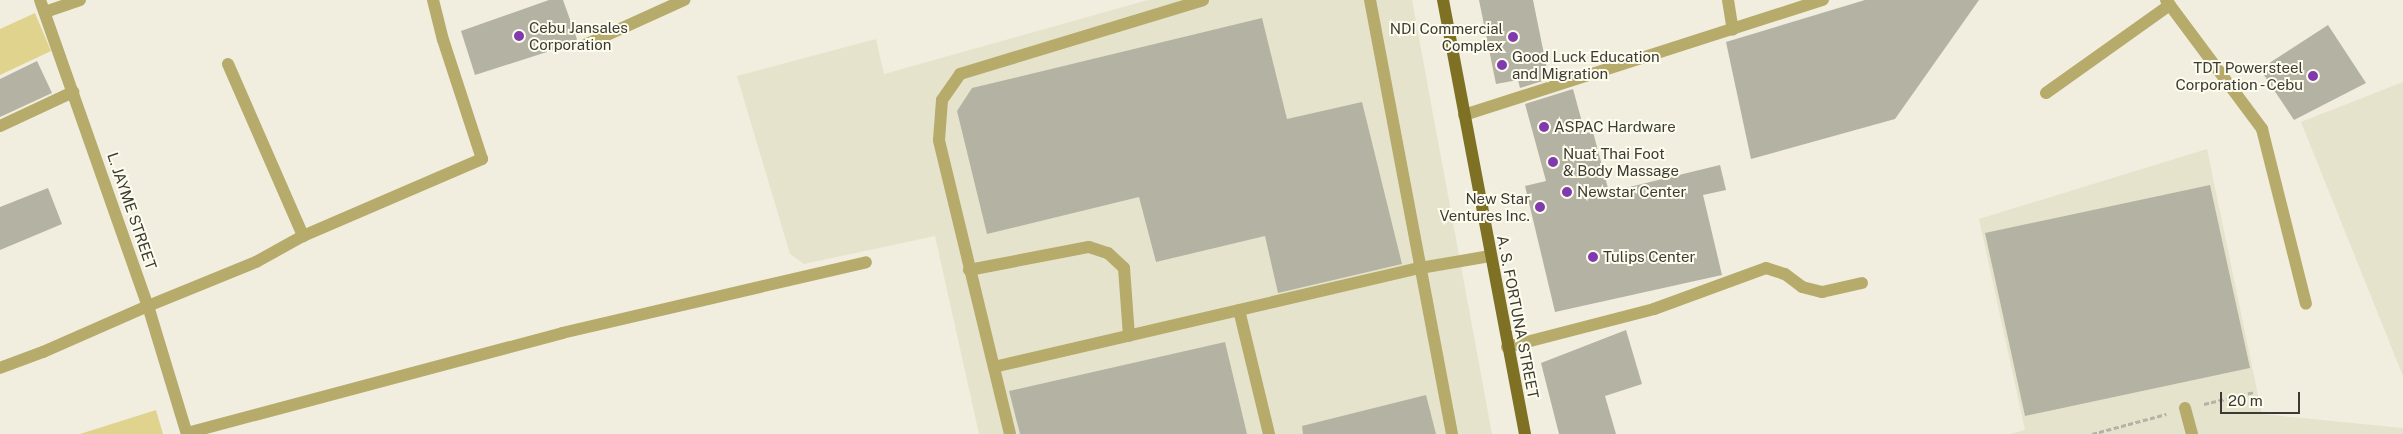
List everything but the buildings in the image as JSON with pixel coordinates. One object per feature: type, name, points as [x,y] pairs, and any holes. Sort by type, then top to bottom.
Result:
[{"type":"main road","name":"A. S. FORTUNA STREET","points":[[1442,0],[1507,348],[1525,434]]},
{"type":"street","name":"L. JAYME STREET","points":[[40,0],[148,306],[187,434]]},
{"type":"street","points":[[45,12],[80,0]]},
{"type":"street","points":[[0,368],[43,352],[148,306],[256,262],[303,236],[482,159],[443,40],[433,0]]},
{"type":"street","points":[[587,44],[684,0]]},
{"type":"street","points":[[1010,434],[939,140],[942,100],[960,74],[1203,0]]},
{"type":"street","points":[[1370,0],[1452,434]]},
{"type":"street","points":[[1728,0],[1733,30]]},
{"type":"street","points":[[1464,115],[1822,0]]},
{"type":"street","points":[[2046,93],[2168,3],[2262,129],[2306,304]]},
{"type":"street","points":[[228,64],[303,236]]},
{"type":"street","points":[[0,126],[73,92]]},
{"type":"street","points":[[969,270],[1089,247],[1108,253],[1124,268],[1129,336]]},
{"type":"street","points":[[994,367],[1420,268],[1490,256]]},
{"type":"street","points":[[187,434],[562,333],[866,262]]},
{"type":"street","points":[[1507,348],[1654,309],[1766,268],[1785,274],[1802,287],[1822,292],[1862,283]]},
{"type":"street","points":[[1239,310],[1269,434]]},
{"type":"street","points":[[2186,408],[2192,434]]},
{"type":"shaded area","points":[[1148,0],[1412,0],[1492,434],[979,434],[935,236],[804,264],[790,254],[737,76],[876,39],[884,74]]},
{"type":"shaded area","points":[[35,13],[51,51],[0,75],[0,29]]},
{"type":"shaded area","points":[[2403,82],[2403,376],[2301,122]]},
{"type":"shaded area","points":[[2207,149],[2262,414],[2403,428],[2403,434],[2010,434],[2025,430],[1979,219]]},
{"type":"shaded area","points":[[156,410],[163,434],[80,434]]},
{"type":"place","name":"Cebu Jansales Corporation","points":[[519,36]]},
{"type":"place","name":"NDI Commercial Complex","points":[[1513,37]]},
{"type":"place","name":"Good Luck Education and Migration","points":[[1502,65]]},
{"type":"place","name":"TDT Powersteel Corporation - Cebu","points":[[2313,76]]},
{"type":"place","name":"ASPAC Hardware","points":[[1544,127]]},
{"type":"place","name":"Nuat Thai Foot & Body Massage","points":[[1553,162]]},
{"type":"place","name":"Newstar Center","points":[[1567,192]]},
{"type":"place","name":"New Star Ventures Inc.","points":[[1540,207]]},
{"type":"place","name":"Tulips Center","points":[[1593,257]]}]
